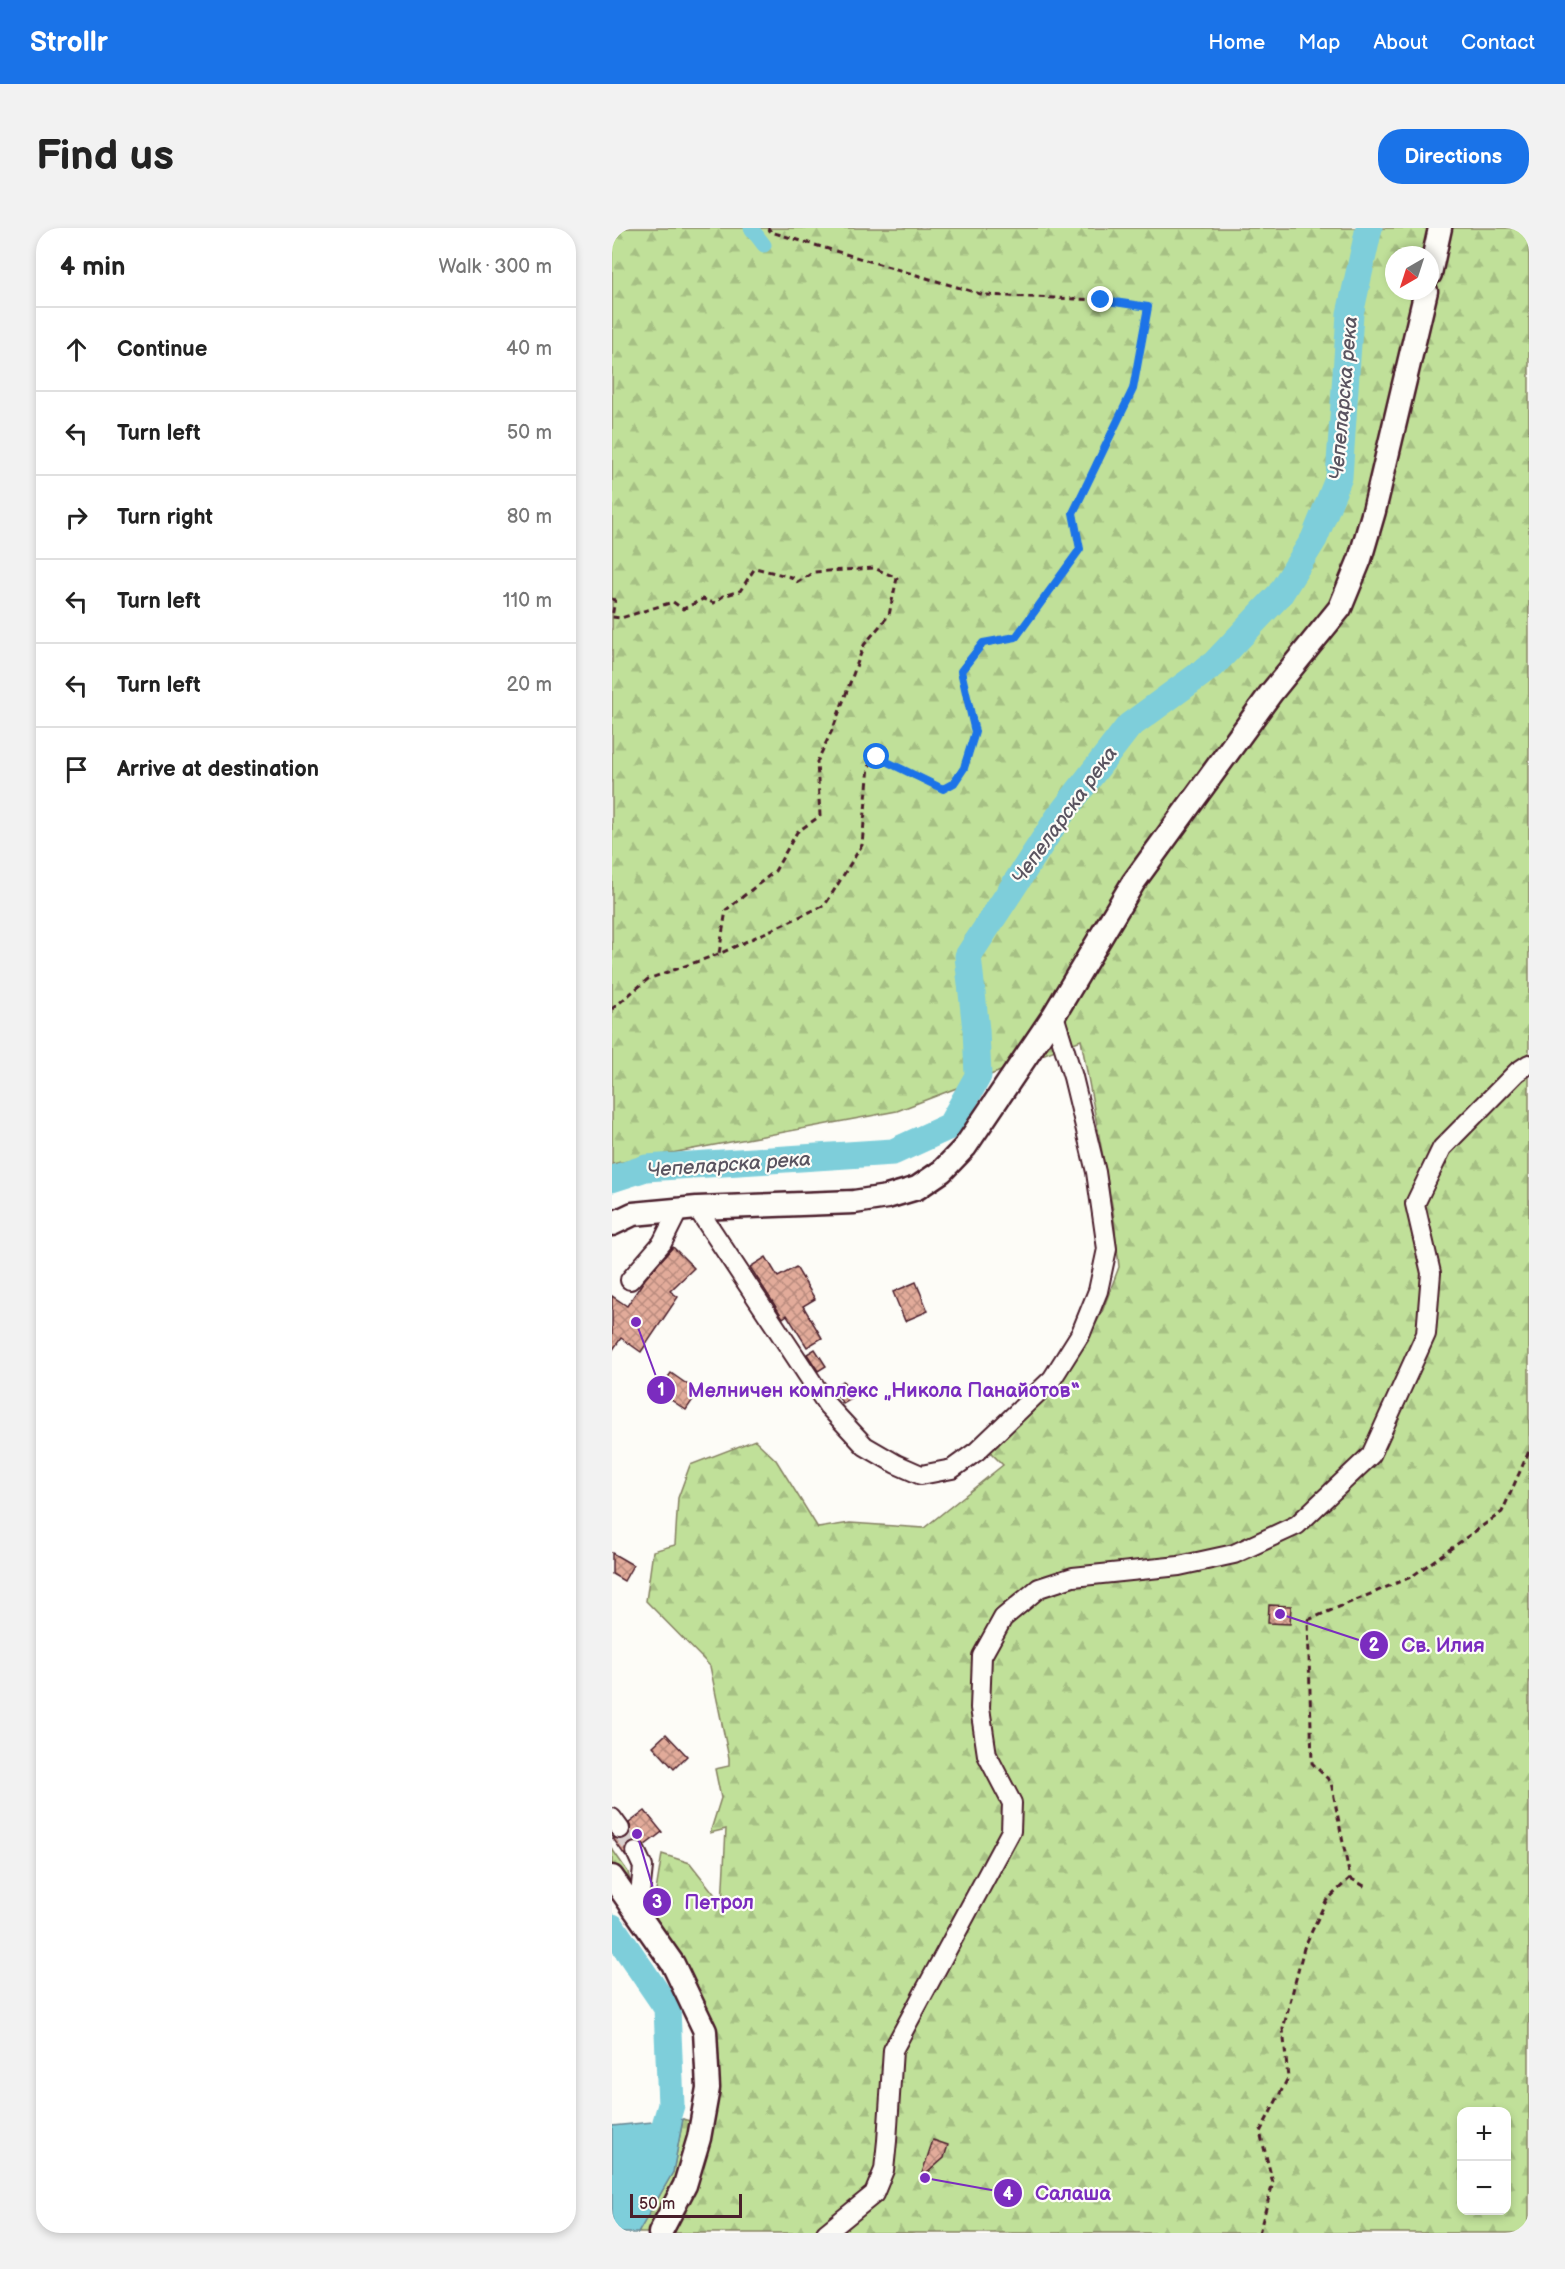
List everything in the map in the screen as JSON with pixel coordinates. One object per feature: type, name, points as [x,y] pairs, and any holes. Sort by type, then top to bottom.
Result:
[{"type":"main road","points":[[1436,246],[1440,228]]},
{"type":"main road","points":[[612,1224],[633,1214],[688,1208],[854,1202],[886,1197],[916,1188],[942,1171],[965,1147],[1054,1015],[1133,883],[1271,693],[1340,608],[1360,559],[1374,511],[1424,300]]},
{"type":"main road","points":[[612,1877],[673,1964],[705,2031],[708,2088],[699,2138],[685,2184],[660,2233]]},
{"type":"street","points":[[630,1280],[688,1208],[828,1406],[865,1446],[896,1464],[921,1474],[952,1469],[977,1451],[1052,1379],[1081,1333],[1098,1291],[1107,1249],[1096,1172],[1073,1077],[1054,1015]]},
{"type":"street","points":[[826,2233],[874,2194],[884,2170],[893,2050],[1011,1831],[1012,1803],[987,1755],[980,1708],[982,1656],[1003,1618],[1039,1588],[1073,1577],[1179,1566],[1234,1554],[1297,1525],[1371,1455],[1426,1334],[1431,1274],[1415,1204],[1442,1148],[1517,1072],[1529,1064]]},
{"type":"street","points":[[636,1852],[643,1867],[638,1912]]},
{"type":"path","points":[[612,1010],[648,979],[719,954],[825,905],[862,845],[868,766],[877,757],[943,789],[954,783],[964,768],[975,732],[961,671],[983,643],[1016,637],[1080,549],[1073,513],[1133,389],[1148,307],[1101,300],[984,295],[771,232],[768,228]]},
{"type":"path","points":[[612,599],[615,600],[612,617],[621,618],[673,602],[683,609],[703,599],[714,603],[723,596],[740,591],[755,568],[790,577],[798,582],[814,572],[874,568],[897,578],[889,615],[864,645],[834,726],[817,762],[820,816],[797,832],[775,872],[726,910],[719,954]]},
{"type":"path","points":[[1366,1887],[1350,1878],[1331,1782],[1312,1762],[1308,1620],[1411,1577],[1502,1512],[1529,1451]]},
{"type":"path","points":[[1259,2233],[1273,2183],[1260,2132],[1288,2078],[1283,2029],[1295,1982],[1304,1948],[1326,1901],[1350,1878]]},
{"type":"green space","points":[[612,228],[1529,228],[1529,2233],[638,2233],[673,2172],[683,2119],[709,2127],[713,2063],[651,1922],[662,1854],[690,1863],[722,1904],[726,1829],[710,1833],[721,1798],[715,1769],[729,1766],[729,1758],[710,1666],[646,1601],[653,1551],[675,1545],[678,1498],[690,1465],[755,1440],[776,1460],[818,1528],[850,1523],[924,1528],[1003,1465],[986,1448],[1054,1382],[1083,1348],[1102,1312],[1119,1267],[1113,1210],[1081,1040],[897,1111],[612,1164]]},
{"type":"green space","points":[[612,1849],[628,1872],[631,1885],[625,1895],[612,1877]]},
{"type":"water","points":[[683,2119],[673,2172],[638,2233],[612,2233],[612,2126]]},
{"type":"building","points":[[673,1247],[694,1268],[670,1291],[678,1297],[641,1352],[621,1338],[612,1351],[612,1296],[627,1306],[645,1279]]},
{"type":"building","points":[[766,1257],[778,1277],[796,1267],[815,1299],[803,1306],[822,1338],[807,1347],[787,1315],[783,1318],[750,1267]]},
{"type":"building","points":[[916,1282],[928,1311],[905,1321],[893,1292]]},
{"type":"building","points":[[815,1349],[826,1366],[818,1371],[807,1354]]},
{"type":"building","points":[[671,1373],[698,1392],[686,1410],[658,1391]]},
{"type":"building","points":[[843,1381],[853,1398],[843,1404],[832,1387]]},
{"type":"building","points":[[612,1553],[633,1565],[624,1581],[612,1574]]},
{"type":"building","points":[[1269,1605],[1291,1606],[1290,1624],[1268,1623]]},
{"type":"building","points":[[666,1734],[687,1756],[674,1769],[653,1746]]},
{"type":"building","points":[[645,1811],[662,1832],[645,1845],[638,1841],[631,1842],[625,1850],[626,1857],[612,1837],[621,1840],[627,1838],[631,1828],[629,1823]]},
{"type":"building","points":[[933,2140],[948,2145],[944,2158],[920,2179]]},
{"type":"waterway","points":[[751,228],[764,245]]},
{"type":"waterway","name":"Чепеларска река","points":[[612,1179],[646,1168],[893,1152],[950,1126],[978,1076],[976,1030],[968,956],[1058,818],[1129,726],[1214,664],[1280,594],[1314,539],[1339,477],[1350,314],[1369,228]]},
{"type":"waterway","name":"Чепеларска река","points":[[612,1927],[667,2008],[671,2105],[656,2156]]},
{"type":"tunnel","points":[[620,1829],[636,1852]]},
{"type":"place","name":"Мелничен комплекс „Никола Панайотов“","points":[[636,1322]]},
{"type":"place","name":"Св. Илия","points":[[1280,1614]]},
{"type":"place","name":"Петрол","points":[[637,1834]]},
{"type":"place","name":"Салаша","points":[[925,2178]]},
{"type":"route","points":[[877,757],[943,789],[954,783],[964,768],[975,732],[961,671],[983,643],[1016,637],[1080,549],[1073,513],[1133,389],[1148,307],[1101,300]]}]
